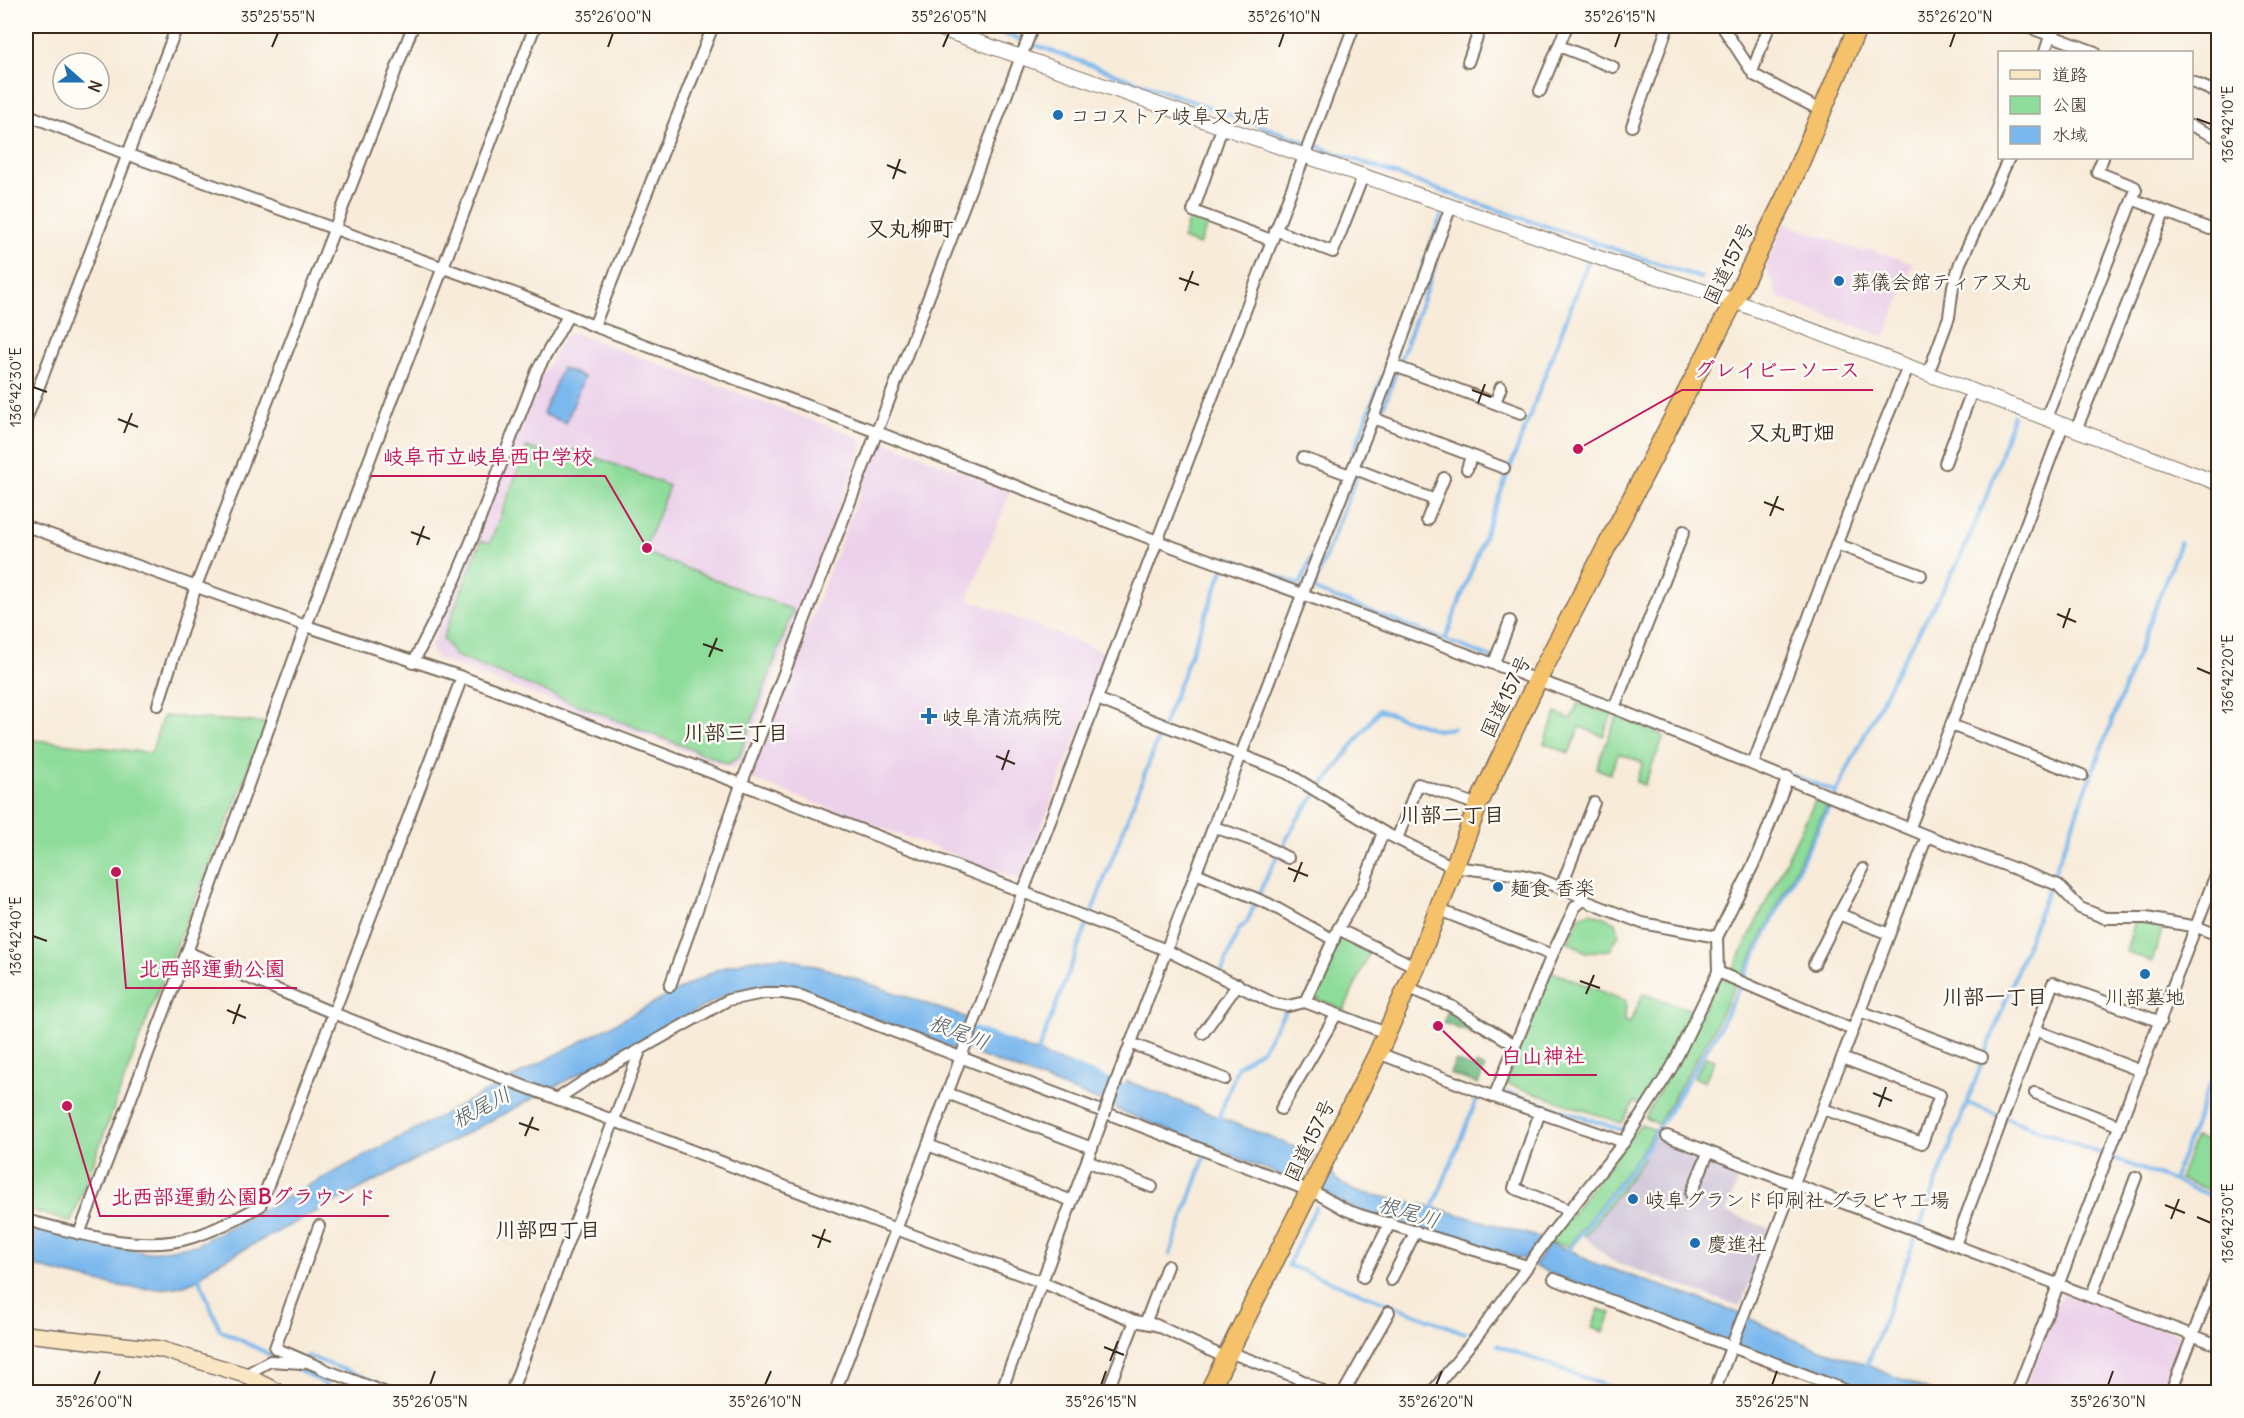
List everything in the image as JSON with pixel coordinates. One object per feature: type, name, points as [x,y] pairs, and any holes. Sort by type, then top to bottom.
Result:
[{"type":"highway","name":"国道157号","points":[[1209,1392],[1378,1053],[1416,967],[1478,805],[1537,681],[1785,198],[1858,26]]},
{"type":"main road","points":[[26,1334],[160,1348],[245,1376],[278,1392]]},
{"type":"street","points":[[26,420],[177,26]]},
{"type":"street","points":[[158,705],[196,586],[413,26]]},
{"type":"street","points":[[79,1234],[187,951],[306,626],[535,26]]},
{"type":"street","points":[[594,326],[713,26]]},
{"type":"street","points":[[932,26],[1611,262],[1734,301],[2218,483]]},
{"type":"street","points":[[670,986],[741,784],[1033,26]]},
{"type":"street","points":[[835,1392],[1353,26]]},
{"type":"street","points":[[1468,62],[1481,26]]},
{"type":"street","points":[[1540,91],[1567,26]]},
{"type":"street","points":[[1632,126],[1668,26]]},
{"type":"street","points":[[1722,26],[1754,75],[1822,111]]},
{"type":"street","points":[[1752,72],[1769,26]]},
{"type":"street","points":[[2030,26],[2050,36],[2092,51]]},
{"type":"street","points":[[2045,51],[2050,36]]},
{"type":"street","points":[[1559,46],[1613,67]]},
{"type":"street","points":[[2193,82],[2218,93]]},
{"type":"street","points":[[26,114],[129,155],[442,267],[877,432],[1157,542],[1614,708],[1788,777],[1927,836],[2058,885],[2080,908],[2105,918],[2146,918],[2197,927],[2218,935]]},
{"type":"street","points":[[1222,125],[1193,211],[1332,252],[1363,176]]},
{"type":"street","points":[[2193,126],[2218,138]]},
{"type":"street","points":[[1928,374],[1949,317],[1960,263],[2009,159]]},
{"type":"street","points":[[2046,418],[2132,200],[2135,187],[2097,172],[2103,159]]},
{"type":"street","points":[[2132,200],[2210,229]]},
{"type":"street","points":[[1001,1392],[1130,1043],[1302,595],[1373,418],[1451,206]]},
{"type":"street","points":[[1910,827],[2070,427],[2164,213]]},
{"type":"street","points":[[413,663],[455,580],[537,371],[567,316]]},
{"type":"street","points":[[1392,365],[1521,414]]},
{"type":"street","points":[[1753,764],[1836,544],[1908,367]]},
{"type":"street","points":[[1495,404],[1501,387]]},
{"type":"street","points":[[1945,463],[1972,391]]},
{"type":"street","points":[[1373,418],[1504,468]]},
{"type":"street","points":[[1467,469],[1471,456]]},
{"type":"street","points":[[1304,458],[1435,500]]},
{"type":"street","points":[[1427,520],[1444,478]]},
{"type":"street","points":[[26,526],[306,626],[413,663],[462,677],[1023,892],[1166,950],[1274,1003],[1288,1006],[1305,1002],[1386,1034]]},
{"type":"street","points":[[1614,708],[1684,531]]},
{"type":"street","points":[[1836,544],[1921,575]]},
{"type":"street","points":[[1494,663],[1509,621]]},
{"type":"street","points":[[26,1220],[79,1234],[145,1245],[192,1238],[260,1206],[462,677]]},
{"type":"street","points":[[1097,699],[1287,773],[1383,832],[1454,867],[1522,875],[1561,887],[1583,900],[1642,923],[1717,937]]},
{"type":"street","points":[[1951,725],[2082,775]]},
{"type":"street","points":[[1432,1392],[1480,1332],[1569,1210],[1624,1142],[1672,1067],[1718,972],[1717,937],[1756,859],[1788,777]]},
{"type":"street","points":[[1397,839],[1418,784],[1478,805]]},
{"type":"street","points":[[1561,887],[1594,803]]},
{"type":"street","points":[[1214,827],[1257,842],[1288,858]]},
{"type":"street","points":[[1305,1002],[1336,935],[1364,884],[1383,832]]},
{"type":"street","points":[[1714,1392],[1927,836]]},
{"type":"street","points":[[1814,964],[1863,869]]},
{"type":"street","points":[[2017,1392],[2218,869]]},
{"type":"street","points":[[1196,873],[1336,935],[1416,967]]},
{"type":"street","points":[[1494,1097],[1552,955],[1575,907],[1583,900]]},
{"type":"street","points":[[1437,909],[1552,955]]},
{"type":"street","points":[[1839,914],[1890,934]]},
{"type":"street","points":[[187,951],[333,1013],[475,1068],[1228,1355],[1293,1376],[1316,1391]]},
{"type":"street","points":[[1718,972],[1853,1030]]},
{"type":"street","points":[[1955,1245],[2053,983],[2161,1022]]},
{"type":"street","points":[[1203,1033],[1238,984]]},
{"type":"street","points":[[1407,987],[1452,1005],[1515,1045]]},
{"type":"street","points":[[553,1097],[640,1051],[728,1000],[746,995],[773,993],[801,996],[962,1055],[1207,1151],[1315,1180],[1346,1210],[1527,1266]]},
{"type":"street","points":[[1860,1011],[1982,1057]]},
{"type":"street","points":[[1281,1109],[1336,1015]]},
{"type":"street","points":[[2035,1030],[2141,1071]]},
{"type":"street","points":[[1130,1043],[1225,1079]]},
{"type":"street","points":[[511,1392],[640,1051]]},
{"type":"street","points":[[1378,1053],[1494,1097],[1624,1142]]},
{"type":"street","points":[[1822,1109],[1923,1143],[1940,1095],[1842,1058]]},
{"type":"street","points":[[947,1093],[1092,1148]]},
{"type":"street","points":[[2035,1093],[2120,1126]]},
{"type":"street","points":[[1540,1112],[1514,1188],[1569,1210]]},
{"type":"street","points":[[1667,1136],[2218,1345]]},
{"type":"street","points":[[928,1145],[1072,1201]]},
{"type":"street","points":[[1691,1194],[1708,1153]]},
{"type":"street","points":[[1088,1161],[1152,1187]]},
{"type":"street","points":[[2091,1297],[2136,1178]]},
{"type":"street","points":[[1363,1277],[1390,1223]]},
{"type":"street","points":[[319,1226],[275,1348],[384,1392]]},
{"type":"street","points":[[1391,1280],[1416,1231]]},
{"type":"street","points":[[1107,1392],[1167,1266]]},
{"type":"street","points":[[2171,1392],[2218,1270]]},
{"type":"street","points":[[1554,1279],[1850,1392]]},
{"type":"street","points":[[1344,1392],[1389,1312]]},
{"type":"street","points":[[245,1376],[270,1361],[302,1363],[324,1369]]},
{"type":"shaded area","name":"葬儀会館ティア又丸","points":[[1784,223],[1865,252],[1869,249],[1913,263],[1885,337],[1778,297],[1766,266]]},
{"type":"shaded area","points":[[574,333],[858,437],[862,448],[741,763],[731,768],[436,658],[430,648],[537,385],[565,336]]},
{"type":"shaded area","name":"岐阜清流病院","points":[[880,440],[1011,490],[968,599],[1109,654],[1021,880],[749,778]]},
{"type":"shaded area","points":[[1656,1135],[1742,1171],[1726,1212],[1771,1229],[1740,1307],[1612,1261],[1581,1234]]},
{"type":"shaded area","points":[[2063,1290],[2186,1337],[2165,1392],[2023,1392]]},
{"type":"green space","points":[[1190,216],[1208,224],[1199,245],[1182,239]]},
{"type":"green space","points":[[527,447],[569,462],[575,449],[669,486],[644,552],[793,610],[739,757],[728,764],[455,656],[443,638],[481,541],[490,543]]},
{"type":"green space","points":[[1578,703],[1612,714],[1603,736],[1580,727],[1569,753],[1544,743],[1556,713],[1571,719]]},
{"type":"green space","points":[[163,716],[268,723],[158,990],[71,1222],[26,1209],[26,739],[151,753]]},
{"type":"green space","points":[[1617,716],[1664,736],[1644,785],[1636,782],[1643,763],[1619,753],[1610,774],[1596,768]]},
{"type":"green space","points":[[1818,795],[1830,799],[1740,981],[1730,976]]},
{"type":"green space","points":[[1591,912],[1616,922],[1619,934],[1610,950],[1586,952],[1568,942],[1581,915]]},
{"type":"green space","points":[[2135,921],[2164,923],[2152,962],[2126,951]]},
{"type":"green space","points":[[1341,935],[1371,949],[1344,1010],[1313,997]]},
{"type":"green space","points":[[1550,971],[1626,1001],[1625,1021],[1630,1023],[1643,994],[1698,1012],[1645,1107],[1634,1102],[1622,1123],[1505,1083]]},
{"type":"green space","points":[[1720,977],[1736,983],[1713,1031],[1658,1124],[1645,1118]]},
{"type":"green space","points":[[1449,1008],[1487,1030],[1484,1038],[1443,1023]]},
{"type":"green space","points":[[1706,1057],[1715,1060],[1705,1082],[1694,1077]]},
{"type":"green space","points":[[1455,1061],[1474,1068],[1476,1064],[1485,1068],[1478,1084],[1450,1074]]},
{"type":"green space","points":[[1641,1124],[1655,1130],[1569,1246],[1549,1243]]},
{"type":"green space","points":[[2195,1137],[2218,1146],[2218,1193],[2179,1179]]},
{"type":"green space","points":[[1641,1157],[1644,1159],[1585,1236],[1582,1234]]},
{"type":"green space","points":[[1599,1309],[1611,1313],[1604,1332],[1592,1328]]},
{"type":"water","points":[[562,368],[584,377],[566,423],[543,414]]},
{"type":"water","points":[[782,957],[827,969],[967,1018],[954,1050],[807,992],[765,985],[733,991],[212,1266],[194,1281],[176,1287],[134,1288],[87,1280],[26,1264],[26,1225],[145,1253],[196,1245],[718,969],[748,960]]},
{"type":"water","points":[[983,1032],[1108,1079],[1099,1101],[975,1054]]},
{"type":"water","points":[[1127,1081],[1315,1155],[1303,1184],[1116,1109]]},
{"type":"water","points":[[1329,1170],[1337,1180],[1354,1191],[1432,1207],[1541,1238],[1526,1260],[1362,1212],[1320,1191]]},
{"type":"water","points":[[1549,1244],[1574,1252],[1591,1262],[1734,1311],[1792,1339],[1864,1364],[1933,1392],[1860,1392],[1556,1276],[1534,1266]]},
{"type":"waterway","points":[[982,26],[1459,197],[1701,278]]},
{"type":"waterway","points":[[1401,328],[1444,208]]},
{"type":"waterway","points":[[1445,640],[1595,243]]},
{"type":"waterway","points":[[1437,260],[1314,586],[1317,591],[1495,659]]},
{"type":"waterway","points":[[1353,454],[1382,377]]},
{"type":"waterway","points":[[1566,1253],[1645,1150],[1717,1032],[1896,672],[1959,561],[1989,491],[2013,416]]},
{"type":"waterway","points":[[1866,1368],[2180,542]]},
{"type":"waterway","points":[[1036,1057],[1228,557],[1300,585],[1312,556]]},
{"type":"waterway","points":[[1220,976],[1239,929],[1247,922],[1268,874],[1297,820],[1379,710],[1437,730],[1453,728]]},
{"type":"waterway","points":[[1764,764],[1836,792]]},
{"type":"waterway","points":[[1777,794],[1780,777]]},
{"type":"waterway","points":[[1722,946],[1742,901],[1741,895]]},
{"type":"waterway","points":[[1218,1120],[1238,1066],[1262,1049],[1288,1007]]},
{"type":"waterway","name":"根尾川","points":[[930,1023],[1010,1053]]},
{"type":"waterway","points":[[1508,1093],[1622,1130],[1627,1126],[1672,1056]]},
{"type":"waterway","points":[[2173,1180],[2218,1064]]},
{"type":"waterway","name":"根尾川","points":[[1073,1077],[1153,1108]]},
{"type":"waterway","points":[[1432,1210],[1478,1096]]},
{"type":"waterway","points":[[1967,1103],[2218,1198]]},
{"type":"waterway","points":[[1170,1254],[1206,1153]]},
{"type":"waterway","points":[[1316,1207],[1288,1265],[1465,1333]]},
{"type":"waterway","points":[[197,1273],[220,1330],[277,1358]]},
{"type":"waterway","points":[[1497,1345],[1622,1392]]},
{"type":"waterway","points":[[306,1358],[308,1356],[403,1392]]},
{"type":"waterway","points":[[294,1367],[322,1382],[334,1392]]},
{"type":"place","name":"ココストア岐阜又丸店","points":[[1058,115]]},
{"type":"place","name":"葬儀会館ティア又丸","points":[[1839,281]]},
{"type":"place","name":"グレイビーソース","points":[[1578,449]]},
{"type":"place","name":"岐阜市立岐阜西中学校","points":[[647,548]]},
{"type":"place","name":"岐阜清流病院","points":[[929,716]]},
{"type":"place","name":"北西部運動公園","points":[[116,872]]},
{"type":"place","name":"麺食 香楽","points":[[1498,887]]},
{"type":"place","name":"川部墓地","points":[[2145,974]]},
{"type":"place","name":"白山神社","points":[[1438,1026]]},
{"type":"place","name":"北西部運動公園Bグラウンド","points":[[67,1106]]},
{"type":"place","name":"岐阜グランド印刷社 グラビヤ工場","points":[[1633,1199]]},
{"type":"place","name":"慶進社","points":[[1695,1243]]},
{"type":"district","name":"又丸柳町","points":[[910,228]]},
{"type":"district","name":"又丸町畑","points":[[1791,432]]},
{"type":"district","name":"川部三丁目","points":[[736,732]]},
{"type":"district","name":"川部二丁目","points":[[1452,814]]},
{"type":"district","name":"川部一丁目","points":[[1995,996]]},
{"type":"district","name":"川部四丁目","points":[[548,1229]]}]
